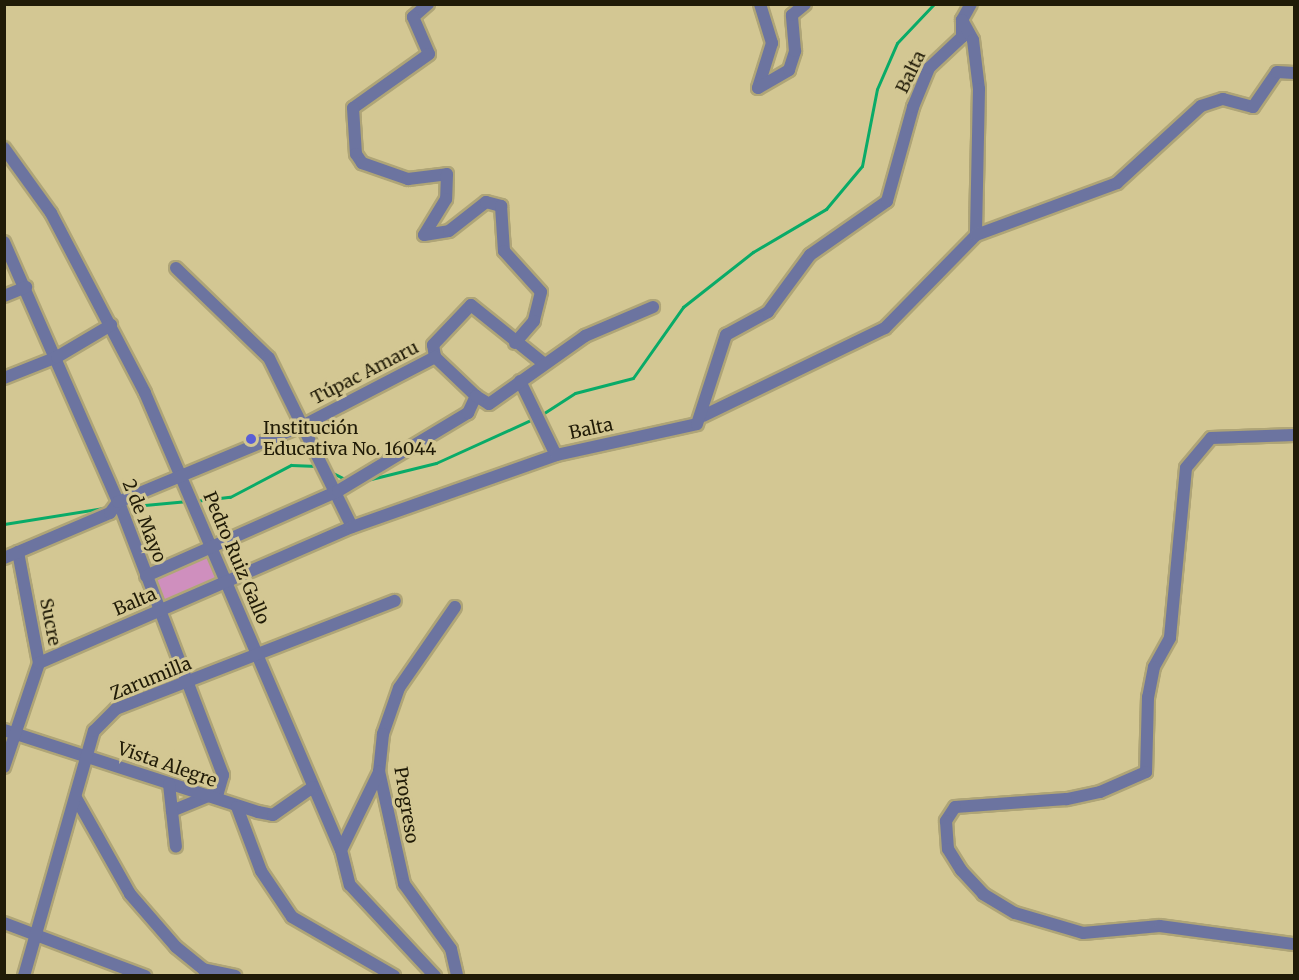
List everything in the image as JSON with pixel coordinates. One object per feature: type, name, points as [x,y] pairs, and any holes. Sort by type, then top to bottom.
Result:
[{"type":"street","points":[[428,4],[413,17],[429,54],[406,75],[357,102],[351,124],[356,154],[362,163],[408,179],[447,174],[446,199],[424,235],[449,231],[486,202],[501,206],[504,251],[541,292],[534,321],[515,343]]},
{"type":"street","points":[[760,4],[772,43],[758,88],[789,70],[795,51],[792,15],[805,4]]},
{"type":"street","points":[[971,4],[962,20],[973,40],[980,89],[976,235]]},
{"type":"street","name":"Balta","points":[[39,663],[160,611],[230,584],[352,527],[556,455],[697,424],[703,416],[726,336],[768,312],[810,255],[887,201],[929,68],[962,37],[962,20]]},
{"type":"street","points":[[703,416],[885,328],[976,235],[1117,183],[1202,106],[1223,99],[1253,107],[1277,72],[1294,73]]},
{"type":"street","name":"Pedro Ruiz Gallo","points":[[4,148],[51,213],[111,325],[215,547],[257,656],[341,850],[350,885],[435,975]]},
{"type":"street","name":"2 de Mayo","points":[[7,245],[57,357],[160,611],[223,775],[218,792],[200,797]]},
{"type":"street","points":[[176,268],[269,357],[338,491],[352,527]]},
{"type":"street","points":[[4,296],[26,287]]},
{"type":"street","points":[[542,362],[515,343],[471,305],[433,345],[435,357],[476,396],[489,404],[542,362],[585,336],[653,307]]},
{"type":"street","points":[[4,378],[57,357],[111,325]]},
{"type":"street","name":"Túpac Amaru","points":[[4,558],[117,505],[304,425],[435,357]]},
{"type":"street","points":[[520,381],[538,408],[556,455]]},
{"type":"street","points":[[146,576],[338,491],[468,413],[476,396]]},
{"type":"street","points":[[1294,435],[1211,438],[1186,468],[1170,638],[1154,667],[1148,697],[1146,772],[1100,792],[1066,799],[955,807],[946,820],[948,849],[961,870],[983,894],[1015,913],[1083,933],[1160,926],[1294,944]]},
{"type":"street","name":"Sucre","points":[[4,767],[9,731],[39,663],[18,552]]},
{"type":"street","name":"Zarumilla","points":[[24,975],[94,731],[116,709],[187,684],[395,601]]},
{"type":"street","name":"Progreso","points":[[455,607],[399,688],[383,735],[379,771],[389,834],[404,884],[452,949],[457,975]]},
{"type":"street","name":"Vista Alegre","points":[[9,731],[87,754],[200,797],[273,814],[313,787]]},
{"type":"street","points":[[341,850],[379,771]]},
{"type":"street","points":[[170,784],[176,847]]},
{"type":"street","points":[[172,811],[200,797]]},
{"type":"street","points":[[76,798],[130,894],[176,947],[202,972],[235,975]]},
{"type":"street","points":[[237,807],[261,871],[292,917],[394,975]]},
{"type":"street","points":[[4,923],[145,975]]},
{"type":"shaded area","points":[[207,556],[216,580],[164,600],[155,576]]},
{"type":"waterway","points":[[541,415],[575,393],[633,378],[683,307],[753,252],[826,209],[862,166],[877,89],[897,43],[934,4]]},
{"type":"waterway","points":[[367,480],[436,463],[535,418]]},
{"type":"waterway","points":[[195,501],[230,497],[291,465],[317,466]]},
{"type":"waterway","points":[[331,472],[349,481]]},
{"type":"waterway","points":[[123,507],[188,501]]},
{"type":"waterway","points":[[4,524],[110,507]]},
{"type":"place","name":"Institución Educativa No. 16044","points":[[251,439]]}]
